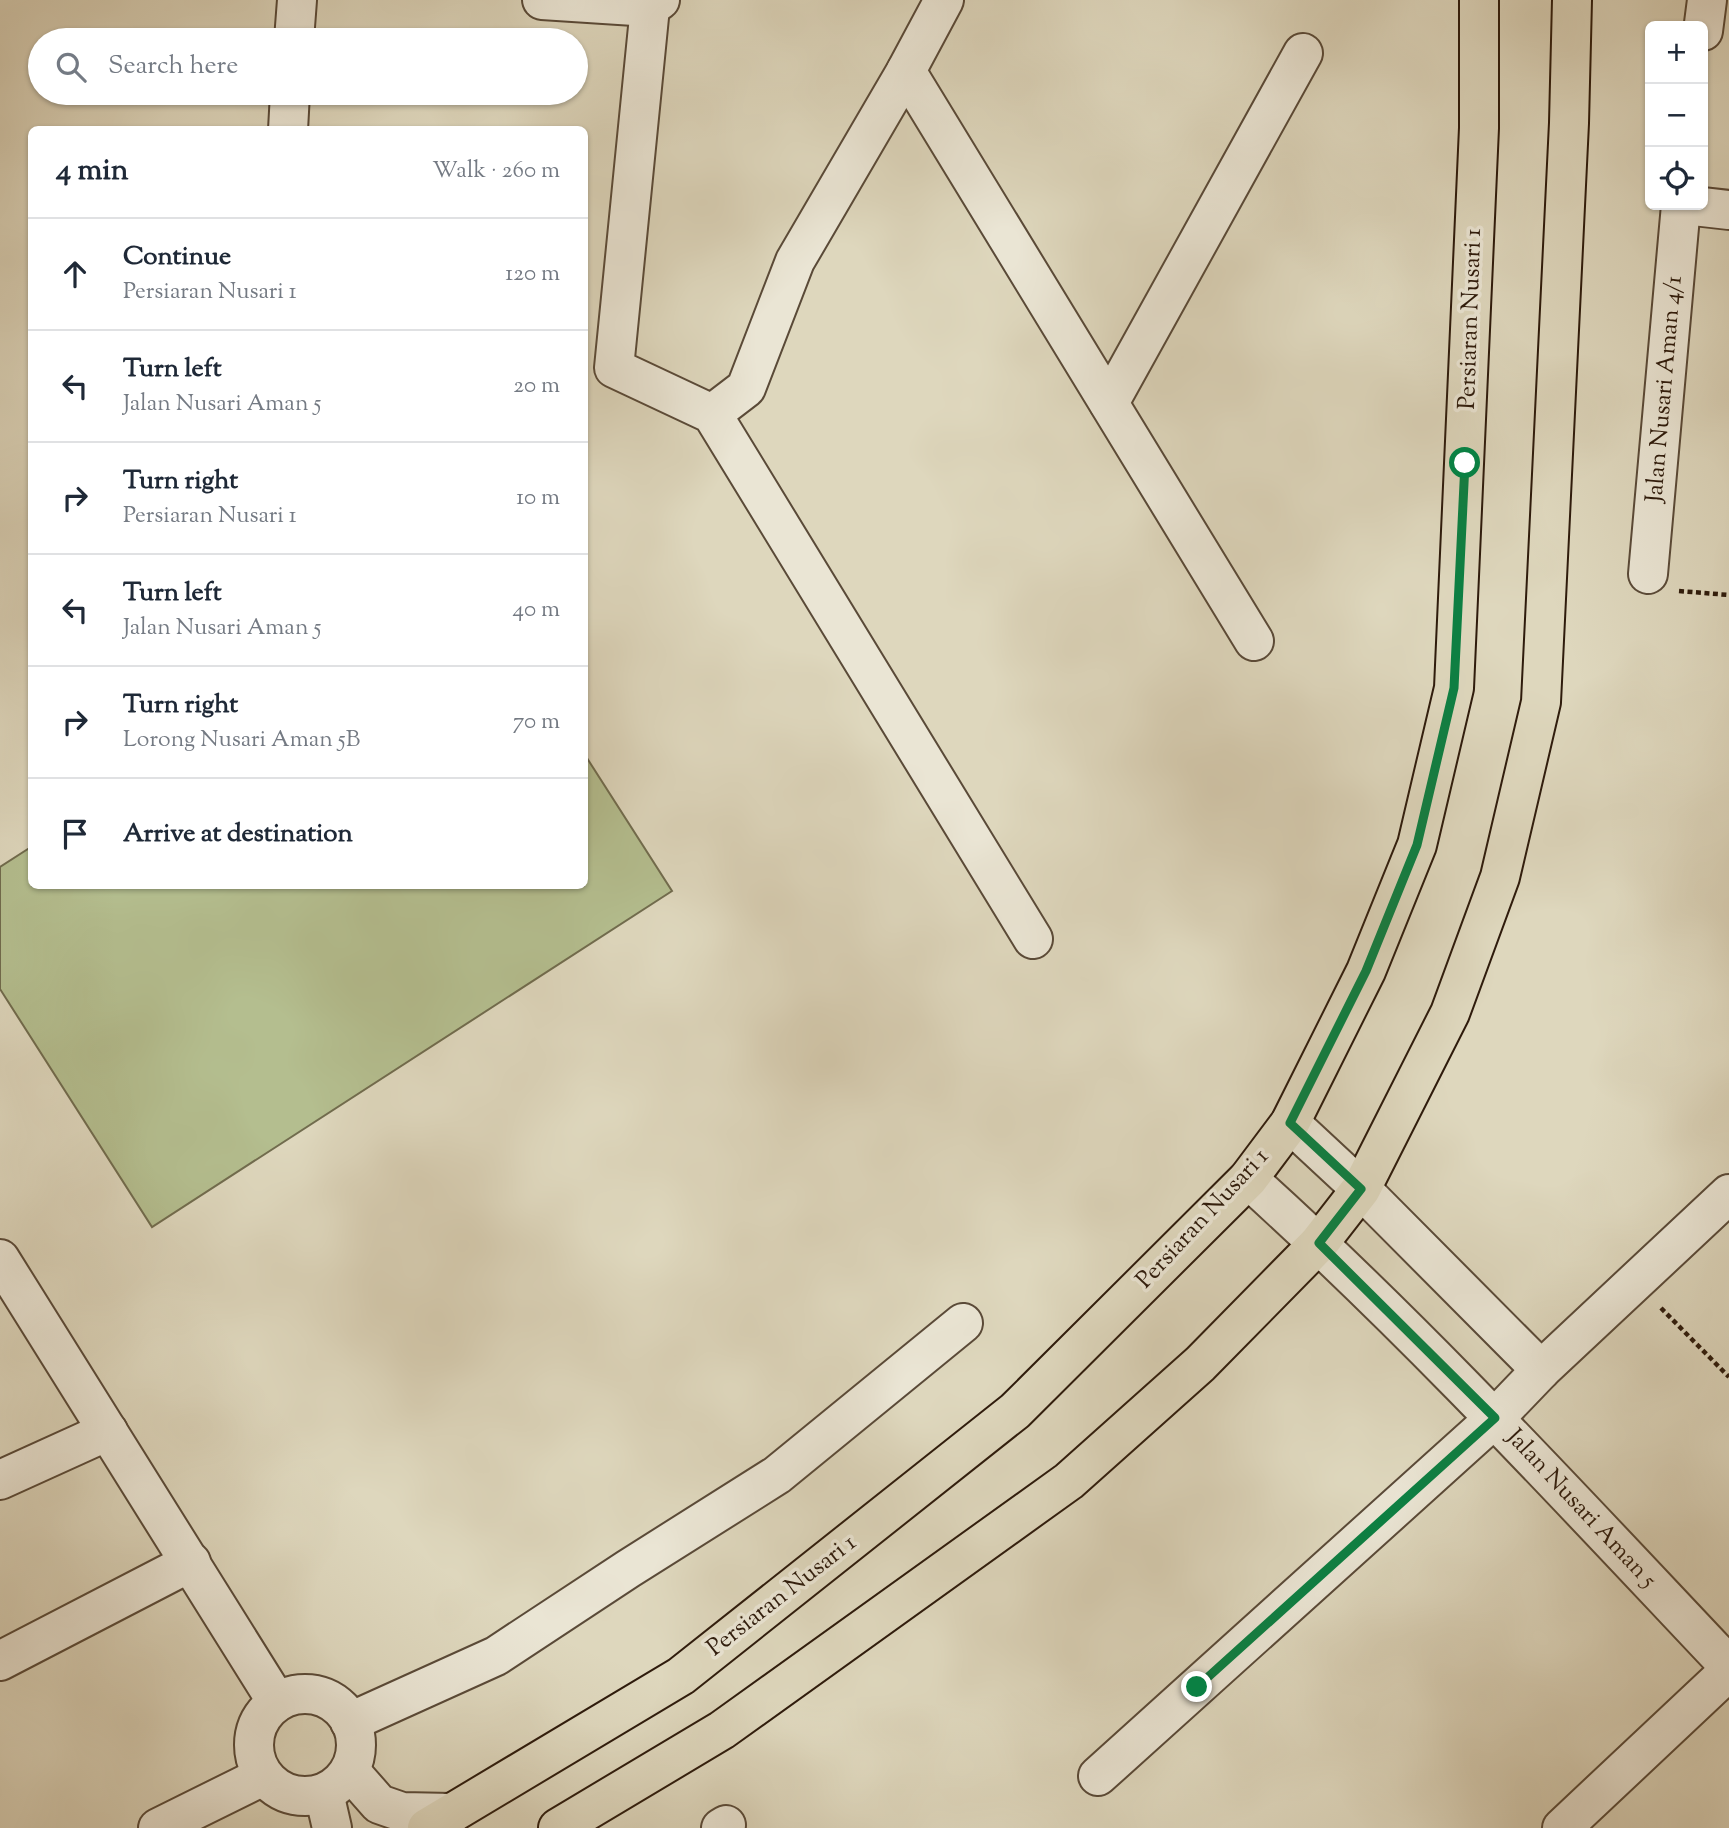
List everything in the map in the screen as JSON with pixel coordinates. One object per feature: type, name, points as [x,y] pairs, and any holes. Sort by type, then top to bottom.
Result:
[{"type":"main road","name":"Persiaran Nusari 1","points":[[440,1820],[681,1676],[1015,1411],[1248,1179],[1290,1123],[1366,971],[1417,845],[1454,688],[1479,128],[1479,0]]},
{"type":"main road","points":[[558,1828],[722,1730],[1069,1481],[1200,1364],[1319,1243],[1361,1189],[1450,1013],[1500,877],[1541,702],[1569,123],[1572,0]]},
{"type":"street","points":[[295,28],[297,0]]},
{"type":"street","points":[[542,0],[655,4],[614,368],[712,414],[1034,939]]},
{"type":"street","points":[[712,414],[746,388],[795,261],[906,71],[944,0]]},
{"type":"street","points":[[1704,21],[1706,0]]},
{"type":"street","points":[[1109,403],[1303,53]]},
{"type":"street","points":[[906,71],[1254,641]]},
{"type":"street","points":[[288,126],[289,105]]},
{"type":"street","points":[[1708,208],[1729,210]]},
{"type":"street","name":"Jalan Nusari Aman 4/1","points":[[1648,574],[1683,210]]},
{"type":"street","points":[[1290,1123],[1361,1189],[1541,1370]]},
{"type":"street","name":"Jalan Nusari Aman 5","points":[[1248,1179],[1319,1243],[1495,1418],[1729,1669]]},
{"type":"street","points":[[1098,1776],[1495,1418],[1541,1370],[1729,1194]]},
{"type":"street","points":[[1,1261],[277,1702]]},
{"type":"street","points":[[350,1722],[496,1656],[777,1475],[963,1323]]},
{"type":"street","points":[[0,1480],[108,1431]]},
{"type":"street","points":[[0,1661],[191,1562]]},
{"type":"street","points":[[1562,1828],[1729,1669]]},
{"type":"street","points":[[335,1797],[355,1755],[355,1736],[350,1722],[340,1708],[326,1698],[310,1694],[293,1695],[277,1702],[265,1713],[253,1744],[256,1761],[263,1776],[276,1788],[291,1795],[335,1797],[379,1804],[440,1820]]},
{"type":"street","points":[[158,1828],[263,1776]]},
{"type":"path","points":[[1648,574],[1674,590],[1729,595]]},
{"type":"path","points":[[1635,1283],[1729,1377]]},
{"type":"green space","points":[[588,760],[672,891],[152,1227],[0,989],[0,867],[28,849],[28,889],[588,889]]},
{"type":"route","points":[[1197,1687],[1495,1418],[1319,1243],[1361,1189],[1290,1123],[1366,971],[1417,845],[1454,688],[1465,463]]}]
